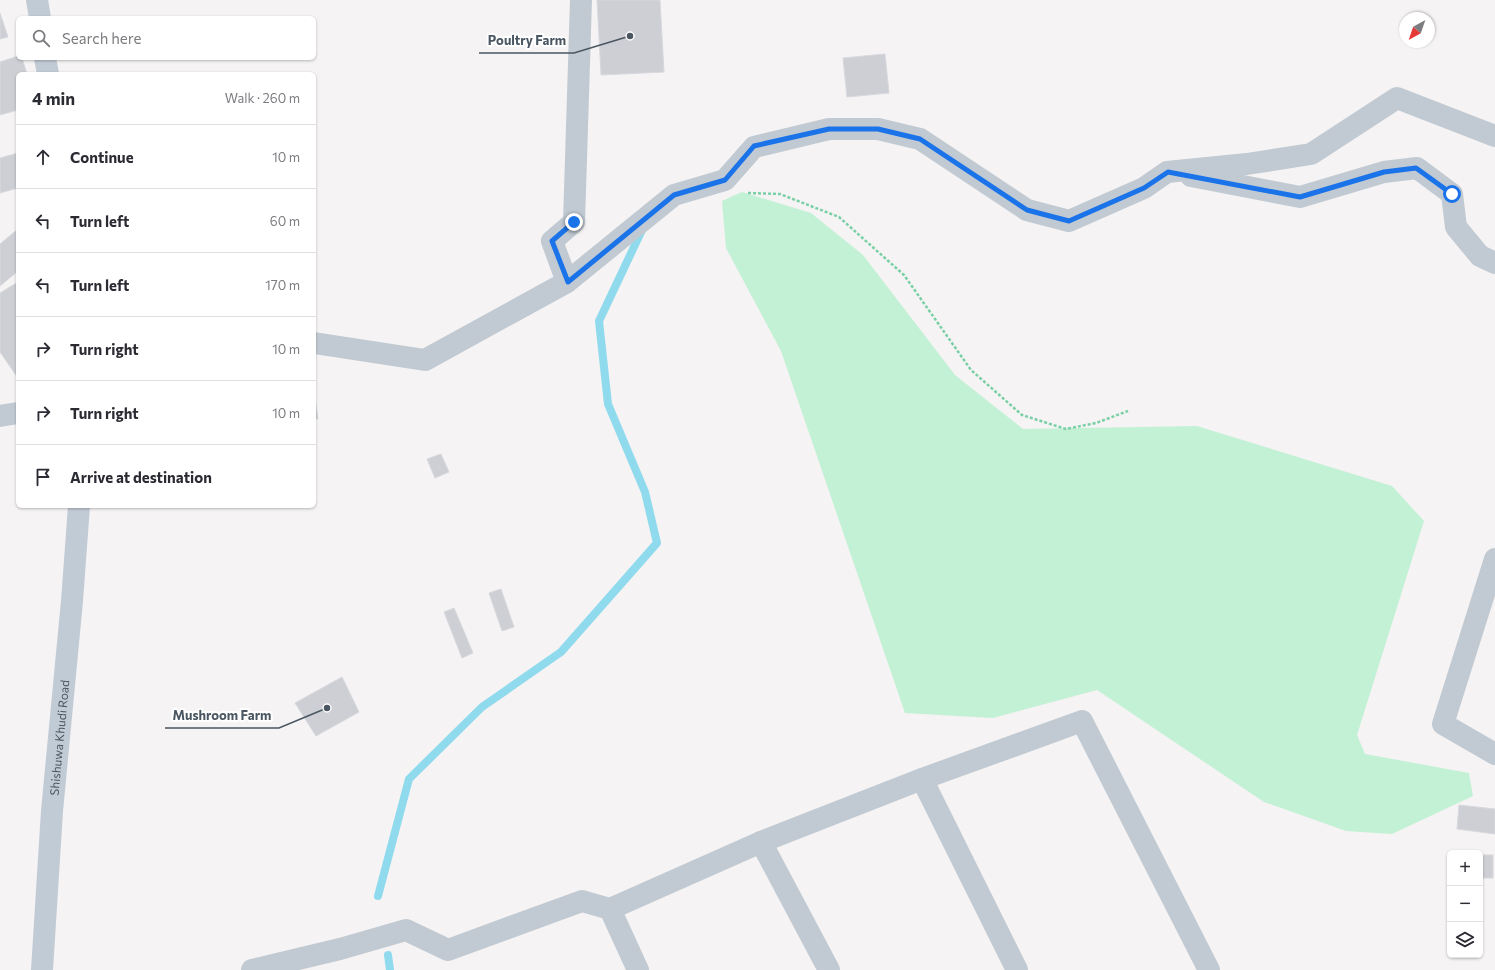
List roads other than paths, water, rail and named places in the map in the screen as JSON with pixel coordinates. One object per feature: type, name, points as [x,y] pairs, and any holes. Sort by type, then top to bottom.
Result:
[{"type":"main road","points":[[37,0],[40,16]]},
{"type":"main road","points":[[45,60],[48,72]]},
{"type":"main road","name":"Shishuwa Khudi Road","points":[[42,970],[52,811],[72,601],[79,508]]},
{"type":"street","points":[[568,282],[552,241],[574,222],[581,0]]},
{"type":"street","points":[[316,343],[425,360],[568,282],[674,195],[725,180],[754,146],[829,129],[878,129],[920,139],[1027,210],[1069,221],[1144,188],[1168,172],[1311,154],[1397,98],[1495,136]]},
{"type":"street","points":[[1168,172],[1300,197],[1384,172],[1416,168],[1452,194],[1456,227],[1480,256],[1495,263]]},
{"type":"street","points":[[0,416],[16,413]]},
{"type":"street","points":[[1495,559],[1443,724],[1495,754]]},
{"type":"street","points":[[252,970],[340,949],[406,930],[448,950],[582,901],[610,909],[761,842],[922,779],[1082,721],[1209,970]]},
{"type":"street","points":[[922,779],[1017,970]]},
{"type":"street","points":[[761,842],[829,970]]},
{"type":"street","points":[[610,909],[638,970]]},
{"type":"waterway","points":[[378,896],[409,779],[482,707],[561,652],[657,543],[645,492],[608,404],[599,321],[642,230]]},
{"type":"waterway","points":[[388,955],[390,970]]},
{"type":"place","name":"Poultry Farm","points":[[630,36]]},
{"type":"place","name":"Mushroom Farm","points":[[327,708]]}]
